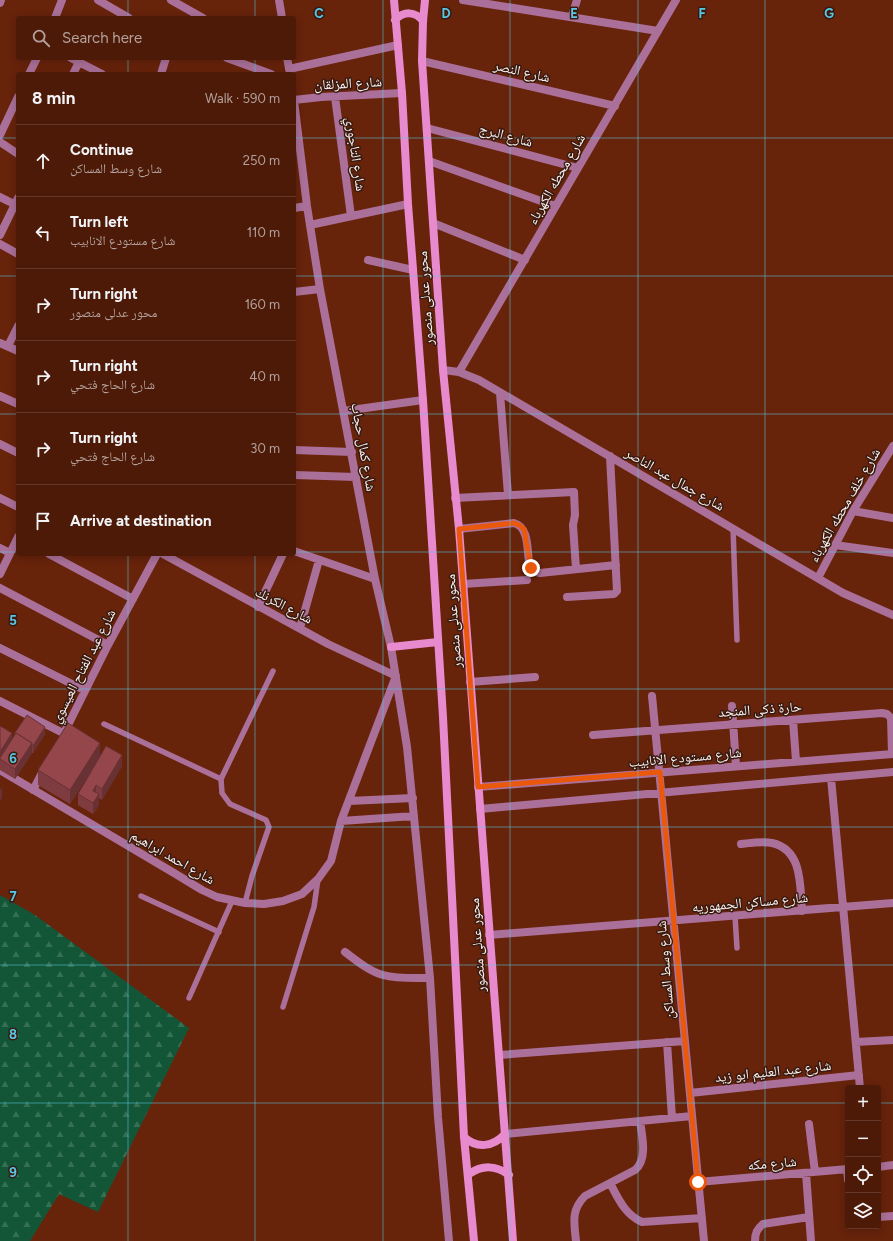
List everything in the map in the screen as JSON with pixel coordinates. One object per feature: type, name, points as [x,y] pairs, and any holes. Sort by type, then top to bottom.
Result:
[{"type":"main road","name":"محور عدلى منصور","points":[[394,0],[402,93],[408,204],[423,400],[438,642],[464,1137],[474,1241]]},
{"type":"main road","name":"محور عدلى منصور","points":[[425,0],[422,61],[443,370],[459,529],[513,1241]]},
{"type":"main road","points":[[395,20],[404,13],[409,13],[415,14],[423,21]]},
{"type":"main road","points":[[391,647],[438,642]]},
{"type":"main road","points":[[464,1137],[474,1144],[485,1145],[496,1142],[505,1134]]},
{"type":"main road","points":[[468,1174],[480,1168],[492,1167],[504,1171],[509,1175]]},
{"type":"street","points":[[55,16],[62,0]]},
{"type":"street","points":[[98,0],[126,16]]},
{"type":"street","points":[[171,0],[199,16]]},
{"type":"street","points":[[279,0],[282,16]]},
{"type":"street","points":[[463,0],[572,16],[658,31]]},
{"type":"street","points":[[572,16],[577,0]]},
{"type":"street","name":"شارع محطه الكهرباء","points":[[459,372],[676,0]]},
{"type":"street","points":[[289,66],[398,45]]},
{"type":"street","points":[[30,72],[36,60]]},
{"type":"street","points":[[73,72],[75,60],[98,72]]},
{"type":"street","points":[[162,72],[165,60]]},
{"type":"street","points":[[233,60],[266,72]]},
{"type":"street","name":"شارع النصر","points":[[422,61],[615,106]]},
{"type":"street","points":[[250,72],[255,68]]},
{"type":"street","name":"شارع المزلقان","points":[[296,100],[402,93]]},
{"type":"street","name":"شارع التاجوري","points":[[334,97],[351,216]]},
{"type":"street","points":[[0,135],[16,101]]},
{"type":"street","name":"شارع كمال حجاب","points":[[296,116],[307,206],[320,289],[375,579],[391,647],[407,747],[430,978],[438,1117],[449,1241]]},
{"type":"street","name":"شارع البرج","points":[[427,128],[578,168]]},
{"type":"street","points":[[0,142],[16,153]]},
{"type":"street","points":[[429,161],[555,206]]},
{"type":"street","points":[[0,197],[16,203]]},
{"type":"street","points":[[310,225],[408,204]]},
{"type":"street","points":[[0,236],[16,205]]},
{"type":"street","points":[[296,208],[307,206]]},
{"type":"street","points":[[433,223],[525,260]]},
{"type":"street","points":[[0,244],[16,253]]},
{"type":"street","points":[[368,260],[413,270]]},
{"type":"street","points":[[296,292],[320,289]]},
{"type":"street","points":[[16,328],[2,344],[16,350]]},
{"type":"street","name":"شارع جمال عبد الناصر","points":[[443,370],[469,375],[843,593],[893,615]]},
{"type":"street","points":[[500,393],[508,495]]},
{"type":"street","points":[[0,396],[16,403]]},
{"type":"street","points":[[344,411],[423,400]]},
{"type":"street","points":[[0,444],[16,453]]},
{"type":"street","name":"شارع خلف محطه الكهرباء","points":[[818,578],[854,511],[893,446]]},
{"type":"street","points":[[296,450],[352,452]]},
{"type":"street","points":[[567,597],[615,594],[617,590],[610,456]]},
{"type":"street","points":[[296,475],[356,477]]},
{"type":"street","points":[[456,498],[574,492],[575,515],[573,525],[576,569]]},
{"type":"street","points":[[0,498],[16,506]]},
{"type":"street","points":[[854,511],[893,518]]},
{"type":"street","points":[[459,529],[514,523],[519,525],[524,529],[531,568],[535,572],[540,573],[616,565]]},
{"type":"street","points":[[0,574],[16,542]]},
{"type":"street","points":[[835,545],[893,552]]},
{"type":"street","points":[[0,548],[10,553]]},
{"type":"street","points":[[296,553],[375,579]]},
{"type":"street","points":[[53,556],[133,599]]},
{"type":"street","name":"شارع عبد الفتاح العيسوي","points":[[0,701],[62,736],[84,690],[155,556]]},
{"type":"street","name":"شارع الكرنك","points":[[167,556],[328,644],[396,676]]},
{"type":"street","points":[[258,607],[282,556]]},
{"type":"street","points":[[300,628],[319,560]]},
{"type":"street","points":[[463,584],[526,580]]},
{"type":"street","points":[[0,588],[108,645]]},
{"type":"street","points":[[0,648],[84,690]]},
{"type":"street","name":"شارع احمد ابراهيم","points":[[0,770],[174,873],[187,883],[232,901],[264,904],[283,901],[302,894],[318,879],[331,861],[341,821],[396,676]]},
{"type":"street","points":[[470,682],[535,677]]},
{"type":"street","name":"شارع وسط المساكن","points":[[652,696],[704,1241]]},
{"type":"street","points":[[732,706],[736,766]]},
{"type":"street","name":"حارة ذكى المنجد","points":[[593,735],[887,714],[891,718],[893,754]]},
{"type":"street","points":[[793,720],[796,761]]},
{"type":"street","name":"شارع مستودع الانابيب","points":[[478,787],[893,754]]},
{"type":"street","points":[[33,790],[47,764]]},
{"type":"street","points":[[480,809],[893,772]]},
{"type":"street","points":[[831,778],[860,1085]]},
{"type":"street","points":[[349,802],[413,798]]},
{"type":"street","points":[[341,821],[414,816]]},
{"type":"street","points":[[741,844],[772,843],[788,851],[797,866],[802,910]]},
{"type":"street","name":"شارع مساكن الجمهوريه","points":[[490,935],[893,903]]},
{"type":"street","points":[[345,952],[370,969],[383,975],[430,978]]},
{"type":"street","points":[[856,1042],[893,1040]]},
{"type":"street","points":[[499,1055],[685,1041]]},
{"type":"street","points":[[667,1042],[672,1118]]},
{"type":"street","name":"شارع عبد العليم ابو زيد","points":[[690,1093],[859,1075]]},
{"type":"street","points":[[505,1134],[692,1116]]},
{"type":"street","points":[[576,1241],[574,1216],[579,1201],[585,1196],[640,1166],[643,1156],[640,1121]]},
{"type":"street","points":[[809,1124],[815,1172]]},
{"type":"street","points":[[881,1167],[893,1165]]},
{"type":"street","name":"شارع مكه","points":[[698,1182],[845,1169]]},
{"type":"street","points":[[806,1173],[811,1241]]},
{"type":"street","points":[[610,1183],[630,1215],[642,1222],[702,1218]]},
{"type":"street","points":[[881,1217],[893,1216]]},
{"type":"street","points":[[755,1241],[755,1234],[758,1228],[763,1224],[810,1217]]},
{"type":"lane","points":[[733,528],[737,640]]},
{"type":"lane","points":[[245,903],[252,876],[269,827],[266,820],[230,804],[222,793],[221,779],[273,671]]},
{"type":"lane","points":[[104,724],[221,779]]},
{"type":"lane","points":[[283,1007],[314,907],[318,879]]},
{"type":"lane","points":[[140,896],[219,932]]},
{"type":"lane","points":[[189,998],[232,901]]},
{"type":"lane","points":[[735,916],[737,948]]},
{"type":"green space","points":[[0,895],[35,915],[189,1028],[98,1212],[59,1194],[30,1241],[0,1241]]},
{"type":"building","points":[[27,715],[45,727],[33,746],[32,743],[16,733],[14,734]]},
{"type":"building","points":[[68,723],[100,743],[70,790],[38,770]]},
{"type":"building","points":[[0,726],[12,733],[0,752]]},
{"type":"building","points":[[16,733],[32,743],[15,769],[0,758]]},
{"type":"building","points":[[106,746],[122,755],[102,789],[96,785],[93,791],[99,794],[93,803],[78,794]]},
{"type":"route","points":[[531,568],[524,529],[519,525],[514,523],[459,529],[478,787],[660,772],[698,1182]]}]
